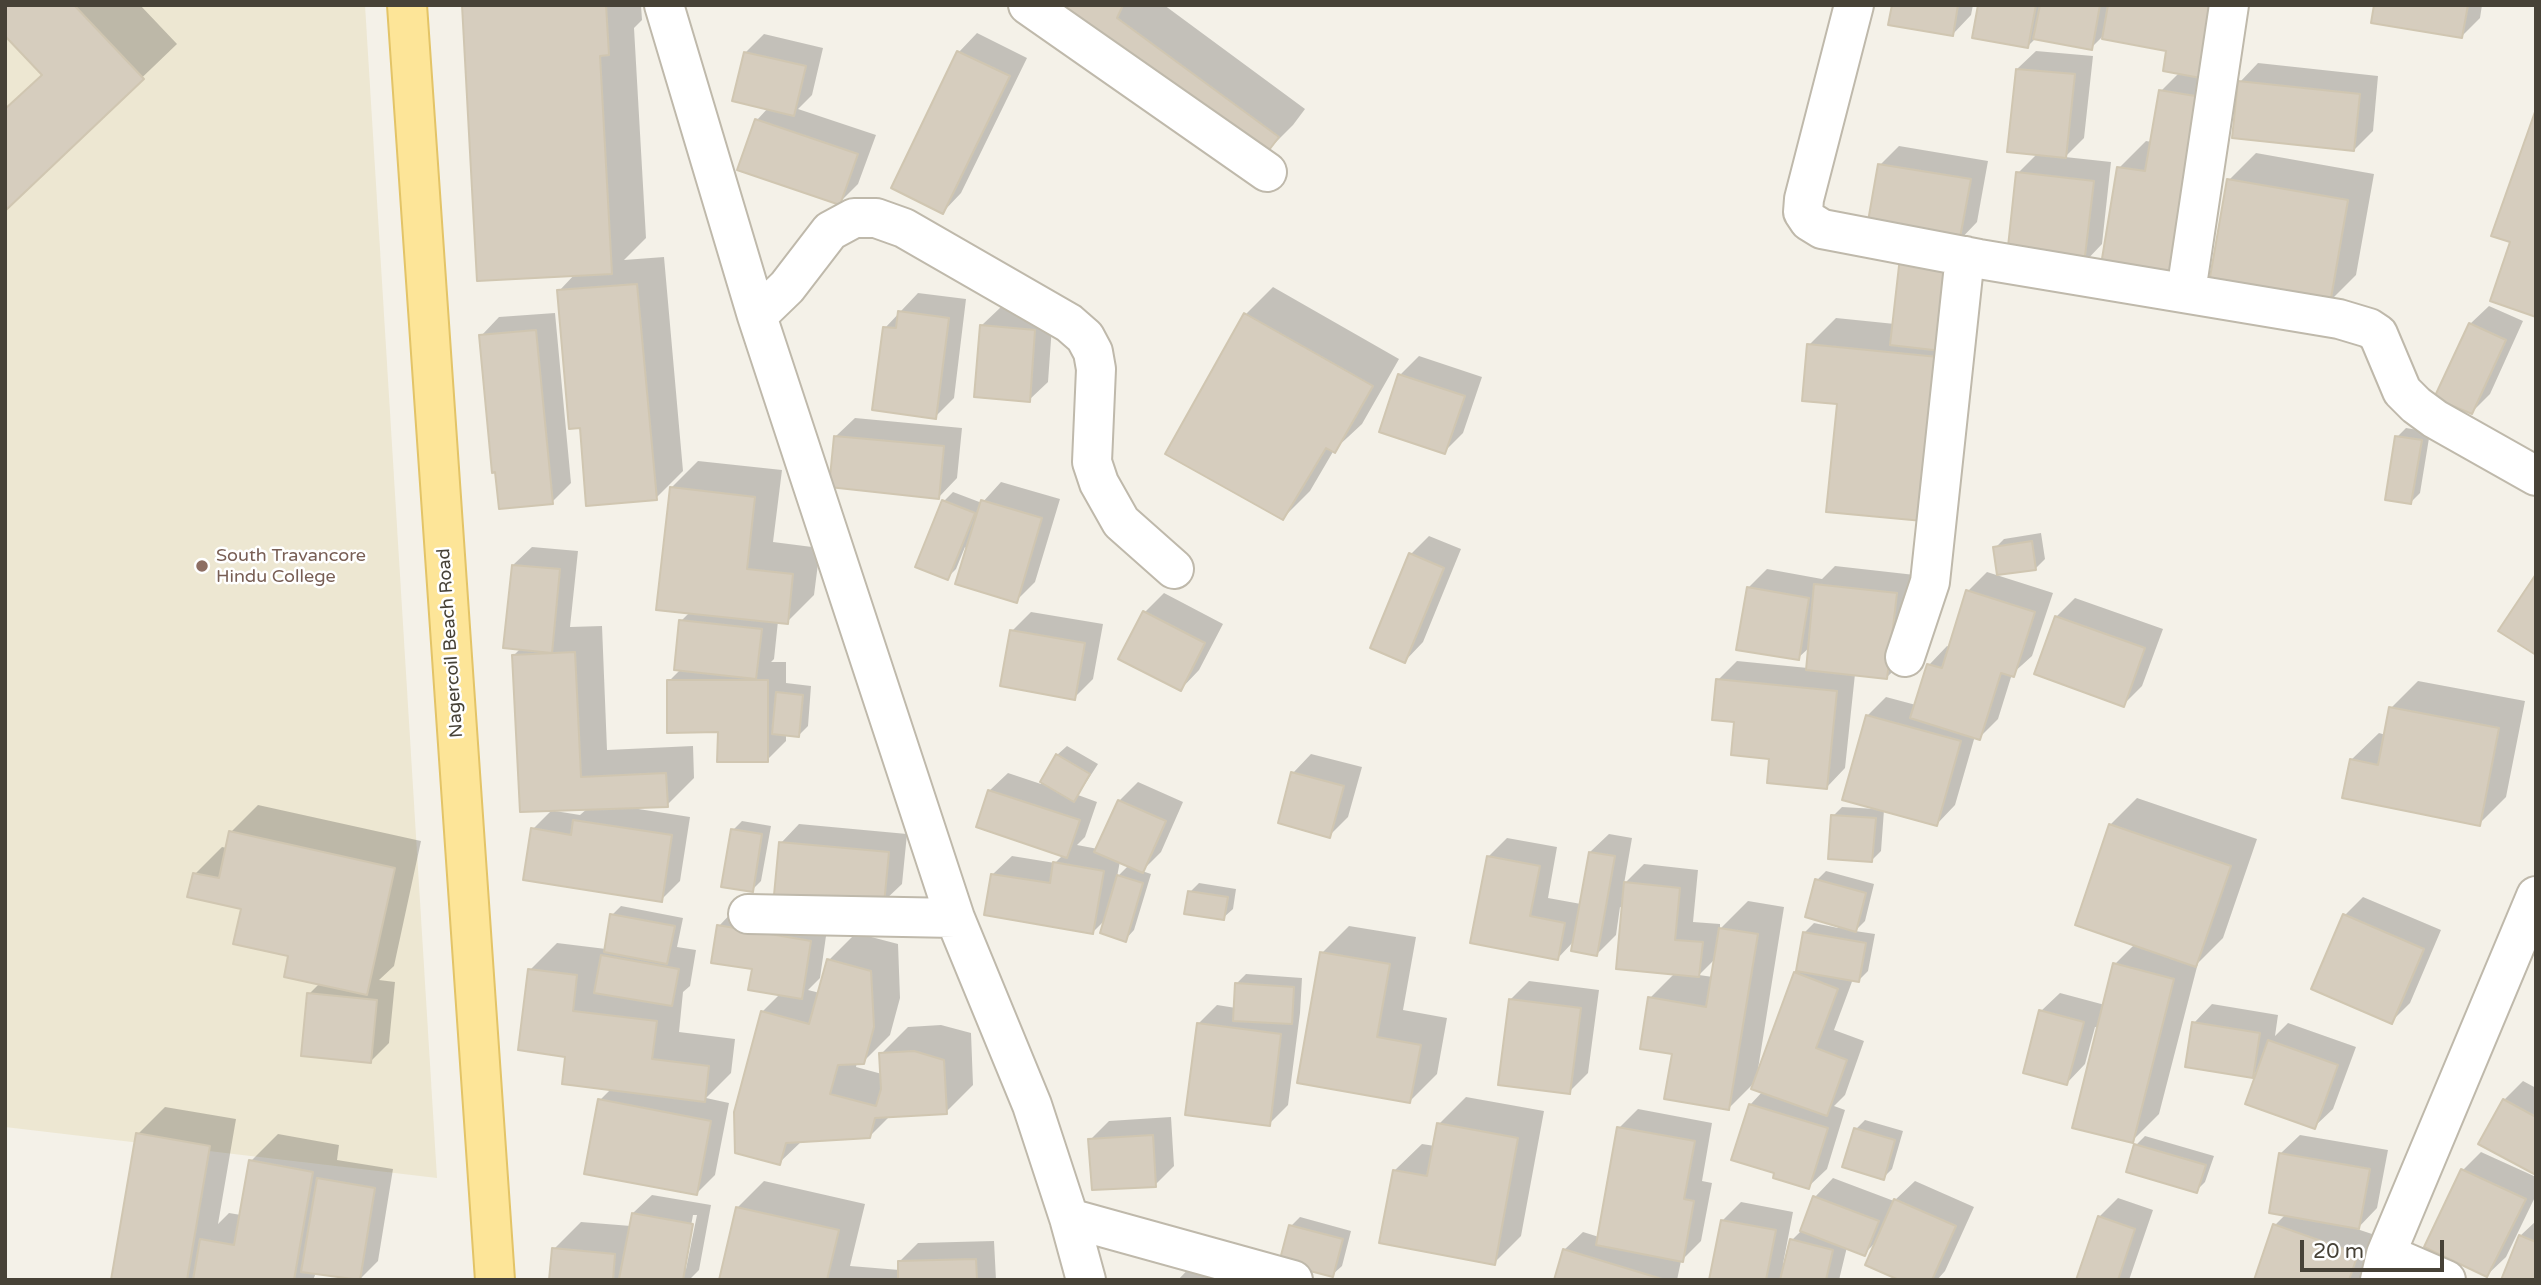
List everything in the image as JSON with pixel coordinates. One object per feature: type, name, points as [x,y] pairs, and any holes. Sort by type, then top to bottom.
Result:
[{"type":"main road","name":"Nagercoil Beach Road","points":[[407,5],[495,1280]]},
{"type":"street","points":[[664,5],[757,316],[955,918],[1032,1105],[1086,1280]]},
{"type":"street","points":[[1028,5],[1267,172]]},
{"type":"street","points":[[1854,5],[1804,198],[1803,212],[1810,221],[1822,229],[2339,319],[2369,328],[2378,334],[2402,391],[2416,405],[2435,419],[2536,476]]},
{"type":"street","points":[[2186,292],[2230,5]]},
{"type":"street","points":[[757,316],[787,287],[830,231],[854,218],[876,218],[904,228],[1069,323],[1085,337],[1093,352],[1096,369],[1091,462],[1099,483],[1121,522],[1174,569]]},
{"type":"street","points":[[1905,657],[1930,582],[1965,256]]},
{"type":"street","points":[[2446,1280],[2383,1267],[2536,896]]},
{"type":"street","points":[[748,914],[955,918]]},
{"type":"street","points":[[1069,1218],[1293,1280]]},
{"type":"shaded area","name":"South Travancore Hindu College","points":[[5,5],[365,5],[437,1178],[5,1127]]},
{"type":"building","points":[[5,5],[74,5],[144,79],[5,211],[5,109],[42,75],[5,36]]},
{"type":"building","points":[[462,5],[606,5],[609,55],[600,56],[612,274],[477,281]]},
{"type":"building","points":[[1063,5],[1123,5],[1117,18],[1279,137],[1266,154]]},
{"type":"building","points":[[1892,5],[1958,5],[1953,36],[1888,25]]},
{"type":"building","points":[[1978,5],[2036,5],[2028,48],[1972,38]]},
{"type":"building","points":[[2040,5],[2100,5],[2092,50],[2033,39]]},
{"type":"building","points":[[2108,5],[2220,5],[2206,79],[2163,71],[2166,51],[2102,39]]},
{"type":"building","points":[[2374,5],[2468,5],[2462,38],[2371,23]]},
{"type":"building","points":[[957,51],[1010,76],[943,214],[891,188]]},
{"type":"building","points":[[744,52],[806,66],[794,116],[732,101]]},
{"type":"building","points":[[2016,69],[2075,74],[2066,158],[2007,152]]},
{"type":"building","points":[[2238,81],[2360,94],[2354,151],[2232,138]]},
{"type":"building","points":[[2159,90],[2201,97],[2171,282],[2100,271],[2117,167],[2145,171]]},
{"type":"building","points":[[2536,109],[2536,317],[2490,301],[2510,242],[2491,236]]},
{"type":"building","points":[[755,119],[858,154],[840,205],[737,170]]},
{"type":"building","points":[[1878,164],[1971,179],[1959,243],[1867,227]]},
{"type":"building","points":[[2016,172],[2094,181],[2084,264],[2007,256]]},
{"type":"building","points":[[2227,179],[2348,200],[2330,304],[2209,283]]},
{"type":"building","points":[[1900,257],[1952,263],[1942,351],[1890,345]]},
{"type":"building","points":[[637,284],[657,500],[586,506],[580,428],[569,429],[557,290]]},
{"type":"building","points":[[898,311],[949,318],[936,419],[872,410],[883,327],[896,328]]},
{"type":"building","points":[[1244,313],[1373,386],[1335,453],[1326,448],[1283,520],[1165,454]]},
{"type":"building","points":[[2469,323],[2506,340],[2472,414],[2434,398]]},
{"type":"building","points":[[980,325],[1035,330],[1030,402],[974,397]]},
{"type":"building","points":[[536,330],[553,504],[499,509],[495,472],[492,473],[479,335]]},
{"type":"building","points":[[1807,344],[1938,357],[1923,521],[1826,512],[1837,404],[1802,401]]},
{"type":"building","points":[[1398,374],[1465,396],[1445,454],[1379,432]]},
{"type":"building","points":[[834,436],[944,446],[939,499],[829,487]]},
{"type":"building","points":[[2395,436],[2422,440],[2411,504],[2385,500]]},
{"type":"building","points":[[670,487],[755,497],[747,569],[793,574],[788,624],[656,610]]},
{"type":"building","points":[[942,500],[975,513],[948,580],[915,567]]},
{"type":"building","points":[[981,500],[1042,518],[1017,603],[955,584]]},
{"type":"building","points":[[2032,541],[2036,570],[1997,575],[1993,547]]},
{"type":"building","points":[[1409,553],[1444,568],[1405,663],[1370,648]]},
{"type":"building","points":[[512,565],[560,569],[552,653],[503,648]]},
{"type":"building","points":[[2536,574],[2536,655],[2498,631]]},
{"type":"building","points":[[1814,584],[1897,593],[1887,679],[1806,670]]},
{"type":"building","points":[[1747,587],[1809,598],[1799,660],[1736,650]]},
{"type":"building","points":[[1966,590],[2035,612],[2014,677],[2001,673],[1980,740],[1910,718],[1927,664],[1942,668]]},
{"type":"building","points":[[1143,611],[1205,643],[1181,691],[1118,659]]},
{"type":"building","points":[[2055,616],[2145,648],[2124,707],[2034,674]]},
{"type":"building","points":[[679,620],[762,629],[756,679],[674,670]]},
{"type":"building","points":[[1010,630],[1085,643],[1075,700],[1000,686]]},
{"type":"building","points":[[575,652],[581,777],[666,773],[668,807],[520,812],[512,655]]},
{"type":"building","points":[[1716,679],[1837,691],[1827,789],[1767,783],[1769,759],[1731,755],[1734,722],[1712,720]]},
{"type":"building","points":[[667,680],[768,680],[768,762],[717,762],[718,732],[667,733]]},
{"type":"building","points":[[776,692],[803,695],[799,737],[772,734]]},
{"type":"building","points":[[2389,707],[2499,728],[2480,826],[2342,798],[2350,759],[2378,765]]},
{"type":"building","points":[[1866,715],[1961,741],[1937,826],[1842,800]]},
{"type":"building","points":[[1056,754],[1090,774],[1074,802],[1040,782]]},
{"type":"building","points":[[1291,772],[1344,786],[1330,838],[1278,823]]},
{"type":"building","points":[[988,790],[1080,820],[1067,858],[976,827]]},
{"type":"building","points":[[1118,800],[1166,821],[1143,873],[1094,852]]},
{"type":"building","points":[[1831,815],[1876,818],[1872,862],[1828,859]]},
{"type":"building","points":[[573,820],[672,835],[662,902],[523,880],[531,828],[571,835]]},
{"type":"building","points":[[2109,824],[2231,866],[2196,967],[2075,925]]},
{"type":"building","points":[[731,829],[762,834],[753,892],[721,887]]},
{"type":"building","points":[[229,831],[395,868],[367,995],[284,977],[288,956],[233,944],[241,909],[187,897],[193,873],[219,878]]},
{"type":"building","points":[[779,842],[889,852],[884,904],[774,895]]},
{"type":"building","points":[[1589,852],[1615,856],[1597,956],[1571,951]]},
{"type":"building","points":[[1487,856],[1540,866],[1530,916],[1565,923],[1558,960],[1470,943]]},
{"type":"building","points":[[1053,862],[1104,871],[1093,934],[984,915],[991,874],[1050,883]]},
{"type":"building","points":[[1117,875],[1143,883],[1126,942],[1100,933]]},
{"type":"building","points":[[1815,879],[1866,893],[1856,932],[1805,917]]},
{"type":"building","points":[[1624,882],[1680,888],[1675,940],[1703,942],[1699,977],[1616,969]]},
{"type":"building","points":[[1188,891],[1228,897],[1224,920],[1184,914]]},
{"type":"building","points":[[610,914],[675,926],[667,964],[604,952]]},
{"type":"building","points":[[2343,914],[2424,949],[2392,1024],[2311,989]]},
{"type":"building","points":[[717,925],[811,941],[802,999],[748,990],[752,969],[711,963]]},
{"type":"building","points":[[1719,928],[1758,934],[1729,1110],[1664,1099],[1672,1054],[1640,1049],[1648,997],[1706,1007]]},
{"type":"building","points":[[1803,932],[1866,943],[1859,982],[1796,971]]},
{"type":"building","points":[[1320,952],[1390,964],[1377,1037],[1421,1045],[1410,1103],[1297,1083]]},
{"type":"building","points":[[601,955],[679,969],[672,1006],[594,993]]},
{"type":"building","points":[[827,959],[871,971],[874,1027],[864,1064],[838,1065],[830,1094],[876,1106],[881,1089],[879,1053],[914,1051],[944,1060],[947,1114],[875,1118],[870,1138],[786,1143],[780,1165],[735,1153],[734,1112],[761,1011],[809,1024]]},
{"type":"building","points":[[2113,963],[2174,979],[2133,1143],[2072,1128]]},
{"type":"building","points":[[528,969],[577,975],[573,1011],[657,1021],[652,1059],[709,1066],[705,1102],[562,1084],[565,1057],[518,1050]]},
{"type":"building","points":[[1794,972],[1838,989],[1816,1048],[1847,1060],[1827,1116],[1751,1089]]},
{"type":"building","points":[[1235,983],[1294,987],[1292,1024],[1233,1021]]},
{"type":"building","points":[[307,993],[377,1000],[371,1063],[301,1056]]},
{"type":"building","points":[[1509,999],[1581,1008],[1570,1094],[1498,1085]]},
{"type":"building","points":[[2039,1010],[2084,1022],[2067,1085],[2023,1073]]},
{"type":"building","points":[[2192,1022],[2260,1033],[2253,1078],[2185,1067]]},
{"type":"building","points":[[1197,1023],[1281,1034],[1270,1126],[1185,1115]]},
{"type":"building","points":[[2268,1040],[2338,1065],[2315,1129],[2245,1104]]},
{"type":"building","points":[[598,1099],[711,1121],[697,1195],[584,1174]]},
{"type":"building","points":[[2503,1099],[2536,1117],[2536,1175],[2478,1144]]},
{"type":"building","points":[[1749,1104],[1828,1128],[1809,1189],[1773,1178],[1774,1173],[1731,1160]]},
{"type":"building","points":[[1437,1123],[1518,1138],[1495,1265],[1379,1243],[1393,1170],[1427,1176]]},
{"type":"building","points":[[1617,1127],[1695,1141],[1684,1199],[1694,1201],[1683,1262],[1596,1245]]},
{"type":"building","points":[[1854,1128],[1895,1140],[1884,1180],[1842,1167]]},
{"type":"building","points":[[136,1133],[210,1146],[187,1280],[111,1280]]},
{"type":"building","points":[[1153,1135],[1156,1187],[1092,1190],[1088,1139]]},
{"type":"building","points":[[2134,1144],[2206,1165],[2197,1193],[2126,1172]]},
{"type":"building","points":[[2279,1153],[2370,1169],[2359,1229],[2269,1213]]},
{"type":"building","points":[[249,1160],[313,1172],[294,1280],[193,1280],[200,1239],[234,1245]]},
{"type":"building","points":[[2461,1169],[2526,1199],[2487,1277],[2424,1247]]},
{"type":"building","points":[[317,1178],[375,1188],[360,1280],[301,1272]]},
{"type":"building","points":[[1813,1196],[1879,1221],[1865,1256],[1800,1231]]},
{"type":"building","points":[[1894,1199],[1956,1226],[1932,1280],[1899,1280],[1865,1265]]},
{"type":"building","points":[[736,1207],[839,1230],[827,1280],[719,1280]]},
{"type":"building","points":[[632,1213],[693,1224],[683,1280],[619,1279]]},
{"type":"building","points":[[2098,1216],[2135,1229],[2118,1280],[2076,1280]]},
{"type":"building","points":[[1721,1220],[1776,1230],[1766,1280],[1709,1280]]},
{"type":"building","points":[[2273,1224],[2358,1254],[2349,1280],[2254,1280]]},
{"type":"building","points":[[1289,1225],[1343,1239],[1333,1277],[1279,1263]]},
{"type":"building","points":[[2519,1235],[2536,1242],[2536,1280],[2501,1280]]},
{"type":"building","points":[[1790,1239],[1833,1250],[1826,1280],[1780,1280]]},
{"type":"building","points":[[552,1248],[615,1254],[613,1280],[549,1280]]},
{"type":"building","points":[[1563,1249],[1665,1280],[1554,1280]]},
{"type":"building","points":[[976,1259],[977,1280],[898,1280],[898,1261]]},
{"type":"place","name":"South Travancore Hindu College","points":[[202,566]]}]
